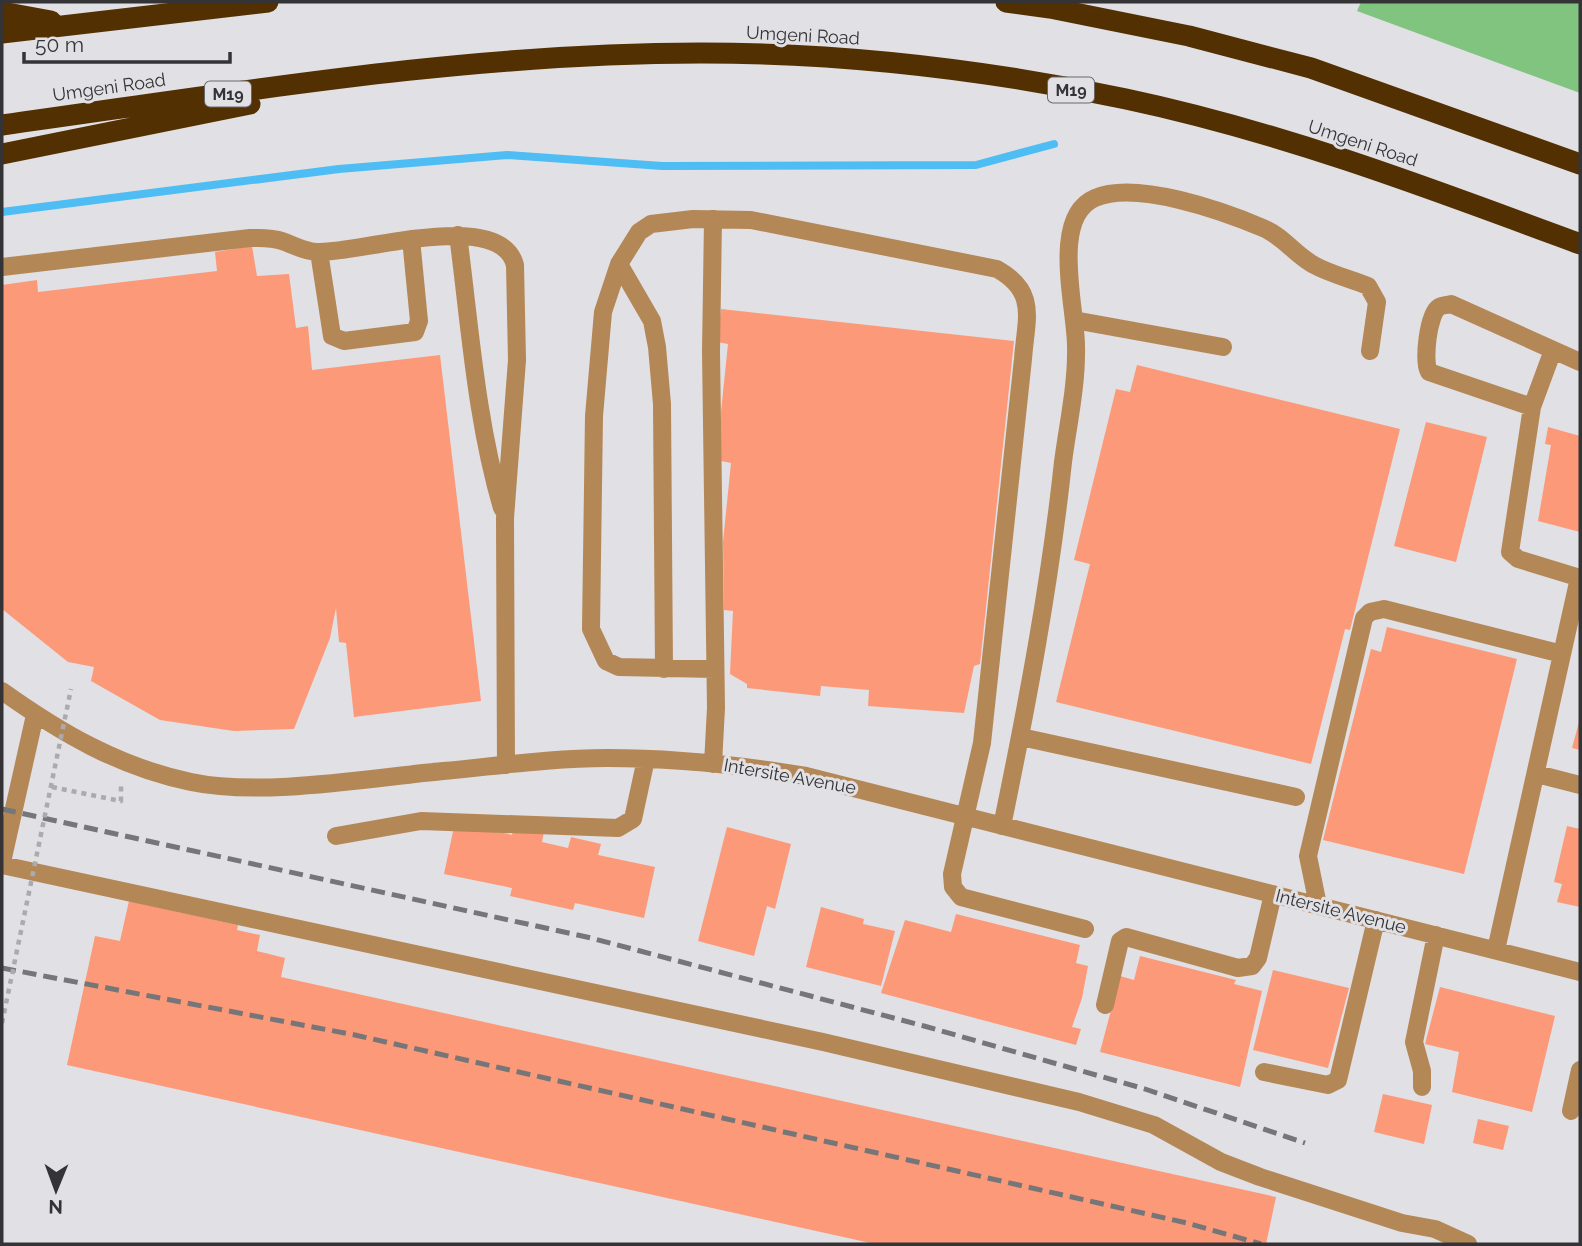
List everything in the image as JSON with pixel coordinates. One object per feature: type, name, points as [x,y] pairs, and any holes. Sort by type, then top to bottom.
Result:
[{"type":"highway","points":[[2,33],[268,2]]},
{"type":"highway","points":[[1006,2],[1050,8],[1189,37],[1311,68],[1580,164]]},
{"type":"highway","points":[[2,12],[68,25]]},
{"type":"highway","name":"Umgeni Road","points":[[2,125],[454,63],[703,53],[848,60],[989,75],[1127,99],[1231,126],[1406,180],[1580,244]]},
{"type":"highway","points":[[2,154],[454,63]]},
{"type":"street","points":[[1002,826],[1051,569],[1076,348],[1069,259],[1073,219],[1082,206],[1095,197],[1116,193],[1163,195],[1265,228],[1314,265],[1368,286],[1377,302],[1370,351]]},
{"type":"street","points":[[712,219],[715,669],[713,764]]},
{"type":"street","points":[[715,669],[620,667],[606,661],[592,629],[594,416],[603,312],[619,264],[639,232],[651,223],[712,219],[751,220],[997,269],[1022,288],[1027,301],[1023,359],[995,645],[982,743],[952,874],[956,893],[1085,929]]},
{"type":"street","points":[[458,235],[482,418],[491,470],[505,518]]},
{"type":"street","points":[[2,267],[250,238],[280,240],[319,252],[458,235],[500,245],[509,251],[514,265],[517,360],[505,518],[506,765]]},
{"type":"street","points":[[319,252],[332,336],[344,341],[415,332],[419,321],[411,239]]},
{"type":"street","points":[[619,264],[652,321],[657,347],[662,404],[664,669]]},
{"type":"street","points":[[1532,407],[1429,372],[1425,362],[1433,314],[1439,307],[1451,304],[1580,362]]},
{"type":"street","points":[[1074,320],[1223,347]]},
{"type":"street","points":[[1496,950],[1580,578],[1518,559],[1510,552],[1532,407],[1553,350]]},
{"type":"street","points":[[1318,905],[1308,856],[1364,618],[1370,612],[1384,609],[1563,654]]},
{"type":"street","name":"Intersite Avenue","points":[[2,691],[75,740],[121,762],[193,783],[266,786],[604,758],[713,764],[806,776],[1580,972]]},
{"type":"street","points":[[36,715],[2,863],[823,1042],[1079,1102],[1154,1125],[1221,1162],[1260,1177],[1402,1223],[1435,1229],[1468,1244]]},
{"type":"street","points":[[1021,737],[1296,797]]},
{"type":"street","points":[[337,836],[421,821],[618,828],[633,819],[646,759]]},
{"type":"street","points":[[1537,774],[1580,785]]},
{"type":"street","points":[[1105,1005],[1120,942],[1126,937],[1238,968],[1252,966],[1258,958],[1273,894]]},
{"type":"street","points":[[1264,1072],[1328,1085],[1338,1080],[1376,920]]},
{"type":"street","points":[[1422,1087],[1422,1072],[1414,1042],[1436,935]]},
{"type":"street","points":[[1571,1111],[1580,1070]]},
{"type":"path","points":[[2,1023],[71,689]]},
{"type":"path","points":[[52,787],[121,801]]},
{"type":"green space","points":[[1361,2],[1580,2],[1580,93],[1357,11]]},
{"type":"building","points":[[252,246],[257,276],[289,274],[296,328],[308,326],[312,370],[440,355],[481,701],[354,717],[346,643],[339,642],[336,608],[330,638],[294,729],[234,731],[160,720],[91,681],[94,667],[68,662],[2,609],[2,285],[37,280],[38,292],[217,271],[215,252]]},
{"type":"building","points":[[721,309],[1014,341],[980,664],[974,666],[964,713],[868,706],[869,690],[821,686],[820,696],[747,688],[747,684],[730,674],[733,611],[724,610],[723,542],[731,463],[716,460],[728,344],[717,342]]},
{"type":"building","points":[[1137,365],[1400,429],[1350,630],[1345,629],[1311,764],[1056,702],[1090,564],[1074,560],[1116,389],[1130,392]]},
{"type":"building","points":[[1426,422],[1487,437],[1456,562],[1394,546]]},
{"type":"building","points":[[1548,427],[1580,436],[1580,532],[1538,521],[1551,445],[1545,444]]},
{"type":"building","points":[[1387,627],[1517,659],[1464,874],[1323,840],[1371,649],[1381,652]]},
{"type":"building","points":[[1580,722],[1580,750],[1572,748]]},
{"type":"building","points":[[455,822],[512,835],[514,825],[544,832],[542,842],[568,848],[571,837],[601,844],[598,855],[655,867],[644,918],[575,903],[573,910],[510,896],[512,888],[444,874]]},
{"type":"building","points":[[1567,826],[1580,829],[1580,907],[1557,902],[1562,884],[1554,882]]},
{"type":"building","points":[[727,827],[791,844],[775,909],[767,906],[754,956],[698,941]]},
{"type":"building","points":[[129,901],[238,925],[237,930],[260,935],[257,951],[285,958],[281,977],[1276,1197],[1266,1244],[875,1244],[67,1065],[95,936],[120,941]]},
{"type":"building","points":[[821,907],[864,919],[863,924],[895,931],[881,986],[806,967]]},
{"type":"building","points":[[956,914],[1080,945],[1076,963],[1088,966],[1082,998],[1072,1027],[1081,1029],[1076,1045],[881,993],[905,920],[951,932]]},
{"type":"building","points":[[1140,956],[1236,980],[1234,984],[1262,991],[1240,1087],[1100,1052],[1120,976],[1134,980]]},
{"type":"building","points":[[1273,970],[1349,988],[1328,1068],[1253,1050]]},
{"type":"building","points":[[1440,987],[1555,1016],[1532,1112],[1452,1092],[1459,1052],[1425,1044]]},
{"type":"building","points":[[1383,1094],[1432,1105],[1424,1144],[1374,1132]]},
{"type":"building","points":[[1478,1119],[1509,1126],[1503,1150],[1473,1143]]},
{"type":"waterway","points":[[2,212],[339,169],[507,155],[662,166],[976,165],[1054,144]]},
{"type":"railway","points":[[2,809],[591,938],[924,1026],[1145,1089],[1305,1143]]},
{"type":"railway","points":[[2,968],[355,1035],[1187,1223],[1261,1244]]}]
